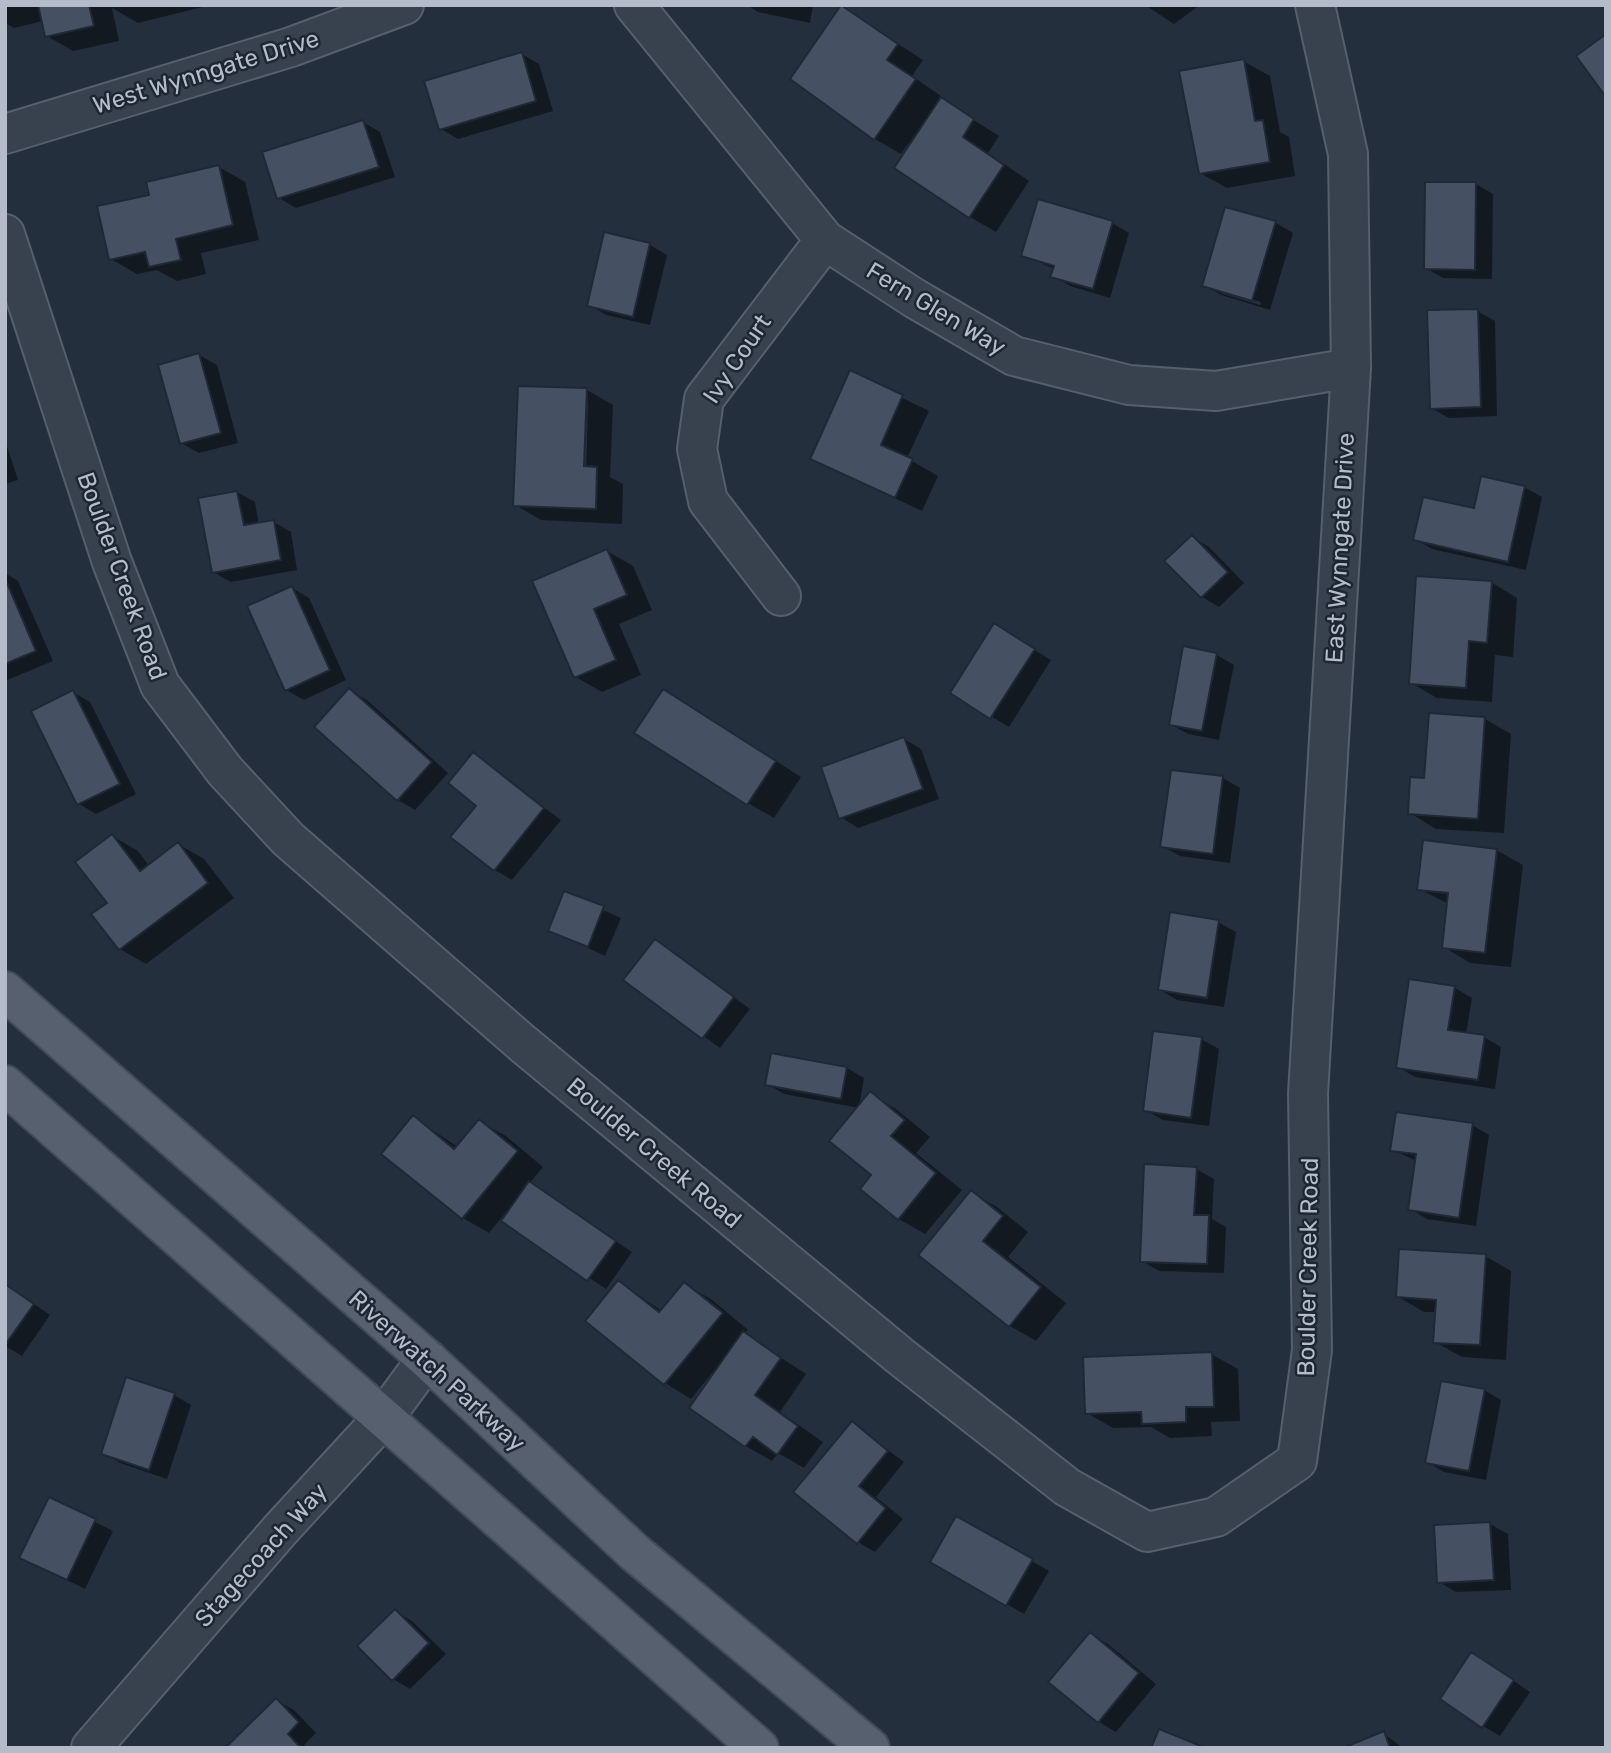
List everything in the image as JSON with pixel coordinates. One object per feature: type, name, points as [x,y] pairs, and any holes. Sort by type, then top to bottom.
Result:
[{"type":"main road","name":"Riverwatch Parkway","points":[[5,991],[427,1359],[634,1552],[870,1748]]},
{"type":"main road","points":[[5,1085],[385,1416],[759,1748]]},
{"type":"street","name":"West Wynngate Drive","points":[[5,134],[291,47],[404,5]]},
{"type":"street","name":"Fern Glen Way","points":[[634,5],[825,240],[914,298],[1014,356],[1129,384],[1216,391],[1351,368]]},
{"type":"street","name":"East Wynngate Drive","points":[[1308,1094],[1351,368],[1348,155],[1315,5]]},
{"type":"street","name":"Boulder Creek Road","points":[[5,234],[112,562],[160,685],[225,771],[288,839],[512,1034],[878,1339],[1067,1487],[1147,1532],[1216,1517],[1297,1461],[1312,1350],[1308,1094]]},
{"type":"street","name":"Ivy Court","points":[[781,596],[708,501],[696,449],[704,399],[825,240]]},
{"type":"street","name":"Stagecoach Way","points":[[91,1748],[281,1529],[385,1416],[427,1359]]},
{"type":"building","points":[[38,5],[89,5],[94,26],[45,37]]},
{"type":"building","points":[[841,5],[898,44],[887,60],[916,79],[874,140],[790,79]]},
{"type":"building","points":[[1606,34],[1606,97],[1576,56]]},
{"type":"building","points":[[522,52],[536,101],[439,130],[424,81]]},
{"type":"building","points":[[1244,59],[1255,121],[1263,120],[1270,162],[1199,174],[1179,71]]},
{"type":"building","points":[[941,97],[974,119],[963,137],[1004,165],[969,218],[894,168]]},
{"type":"building","points":[[363,120],[379,167],[277,199],[262,152]]},
{"type":"building","points":[[219,165],[233,225],[176,239],[181,260],[149,267],[145,252],[109,260],[97,206],[149,195],[146,182]]},
{"type":"building","points":[[1425,182],[1476,182],[1475,270],[1424,269]]},
{"type":"building","points":[[1038,199],[1113,221],[1093,289],[1050,277],[1054,266],[1021,256]]},
{"type":"building","points":[[1225,207],[1276,221],[1252,301],[1202,286]]},
{"type":"building","points":[[604,232],[650,243],[633,317],[587,306]]},
{"type":"building","points":[[1478,309],[1481,407],[1430,409],[1427,310]]},
{"type":"building","points":[[199,353],[221,433],[180,444],[158,365]]},
{"type":"building","points":[[850,370],[903,395],[881,445],[913,459],[895,498],[810,459]]},
{"type":"building","points":[[518,386],[587,388],[584,466],[597,467],[596,509],[513,506]]},
{"type":"building","points":[[1481,476],[1525,486],[1508,562],[1413,540],[1423,497],[1474,508]]},
{"type":"building","points":[[237,491],[244,525],[274,520],[281,560],[212,573],[198,498]]},
{"type":"building","points":[[1192,535],[1228,572],[1201,598],[1164,561]]},
{"type":"building","points":[[607,549],[627,595],[594,609],[616,660],[574,678],[532,581]]},
{"type":"building","points":[[1416,576],[1492,581],[1487,643],[1469,641],[1466,688],[1409,684]]},
{"type":"building","points":[[5,578],[36,651],[5,664]]},
{"type":"building","points":[[292,586],[330,670],[285,691],[247,606]]},
{"type":"building","points":[[994,623],[1035,649],[990,719],[950,693]]},
{"type":"building","points":[[1183,646],[1217,653],[1202,731],[1169,725]]},
{"type":"building","points":[[349,688],[432,762],[397,801],[314,727]]},
{"type":"building","points":[[663,689],[776,761],[747,805],[634,733]]},
{"type":"building","points":[[73,690],[120,784],[77,805],[31,711]]},
{"type":"building","points":[[1429,713],[1485,717],[1478,819],[1408,814],[1410,777],[1424,778]]},
{"type":"building","points":[[904,737],[923,789],[839,819],[821,767]]},
{"type":"building","points":[[473,752],[544,808],[494,871],[450,837],[476,806],[448,783]]},
{"type":"building","points":[[1171,770],[1223,776],[1213,854],[1160,847]]},
{"type":"building","points":[[112,834],[140,871],[178,842],[208,883],[119,950],[91,914],[107,903],[75,862]]},
{"type":"building","points":[[1423,840],[1497,849],[1485,953],[1442,948],[1448,893],[1417,890]]},
{"type":"building","points":[[564,891],[604,906],[588,947],[548,931]]},
{"type":"building","points":[[1170,912],[1219,920],[1207,998],[1158,990]]},
{"type":"building","points":[[655,939],[734,997],[702,1039],[623,980]]},
{"type":"building","points":[[1409,979],[1455,986],[1448,1030],[1485,1035],[1478,1080],[1396,1068]]},
{"type":"building","points":[[1153,1031],[1202,1037],[1191,1118],[1143,1111]]},
{"type":"building","points":[[771,1053],[847,1067],[841,1099],[765,1085]]},
{"type":"building","points":[[870,1091],[905,1120],[891,1136],[936,1173],[898,1220],[860,1189],[871,1175],[829,1141]]},
{"type":"building","points":[[1396,1112],[1473,1123],[1459,1218],[1408,1210],[1416,1154],[1390,1151]]},
{"type":"building","points":[[413,1115],[454,1149],[479,1119],[518,1151],[462,1219],[381,1154]]},
{"type":"building","points":[[1144,1164],[1197,1167],[1194,1215],[1209,1215],[1207,1264],[1140,1262]]},
{"type":"building","points":[[529,1181],[616,1241],[587,1281],[501,1221]]},
{"type":"building","points":[[971,1190],[1003,1216],[983,1241],[1041,1287],[1009,1327],[918,1255]]},
{"type":"building","points":[[1399,1249],[1486,1254],[1480,1345],[1433,1343],[1436,1300],[1396,1297]]},
{"type":"building","points":[[618,1280],[659,1312],[684,1282],[723,1313],[664,1385],[585,1321]]},
{"type":"building","points":[[5,1284],[34,1304],[5,1345]]},
{"type":"building","points":[[743,1331],[781,1358],[755,1395],[798,1426],[777,1455],[753,1437],[745,1447],[689,1408]]},
{"type":"building","points":[[1212,1352],[1214,1407],[1186,1407],[1186,1422],[1142,1424],[1141,1412],[1085,1414],[1083,1357]]},
{"type":"building","points":[[126,1377],[175,1393],[149,1470],[101,1454]]},
{"type":"building","points":[[1441,1381],[1485,1389],[1469,1471],[1425,1463]]},
{"type":"building","points":[[852,1421],[888,1451],[859,1486],[886,1508],[857,1544],[793,1492]]},
{"type":"building","points":[[49,1497],[96,1519],[67,1580],[19,1558]]},
{"type":"building","points":[[956,1516],[1033,1559],[1006,1606],[930,1562]]},
{"type":"building","points":[[1490,1522],[1494,1580],[1437,1583],[1434,1525]]},
{"type":"building","points":[[395,1609],[429,1643],[392,1681],[357,1646]]},
{"type":"building","points":[[1090,1632],[1139,1673],[1098,1723],[1048,1682]]},
{"type":"building","points":[[1471,1652],[1514,1680],[1482,1728],[1440,1699]]},
{"type":"building","points":[[276,1698],[299,1722],[288,1734],[301,1748],[225,1748]]},
{"type":"building","points":[[1159,1729],[1206,1748],[1151,1748]]},
{"type":"building","points":[[1384,1731],[1390,1748],[1343,1748]]}]
